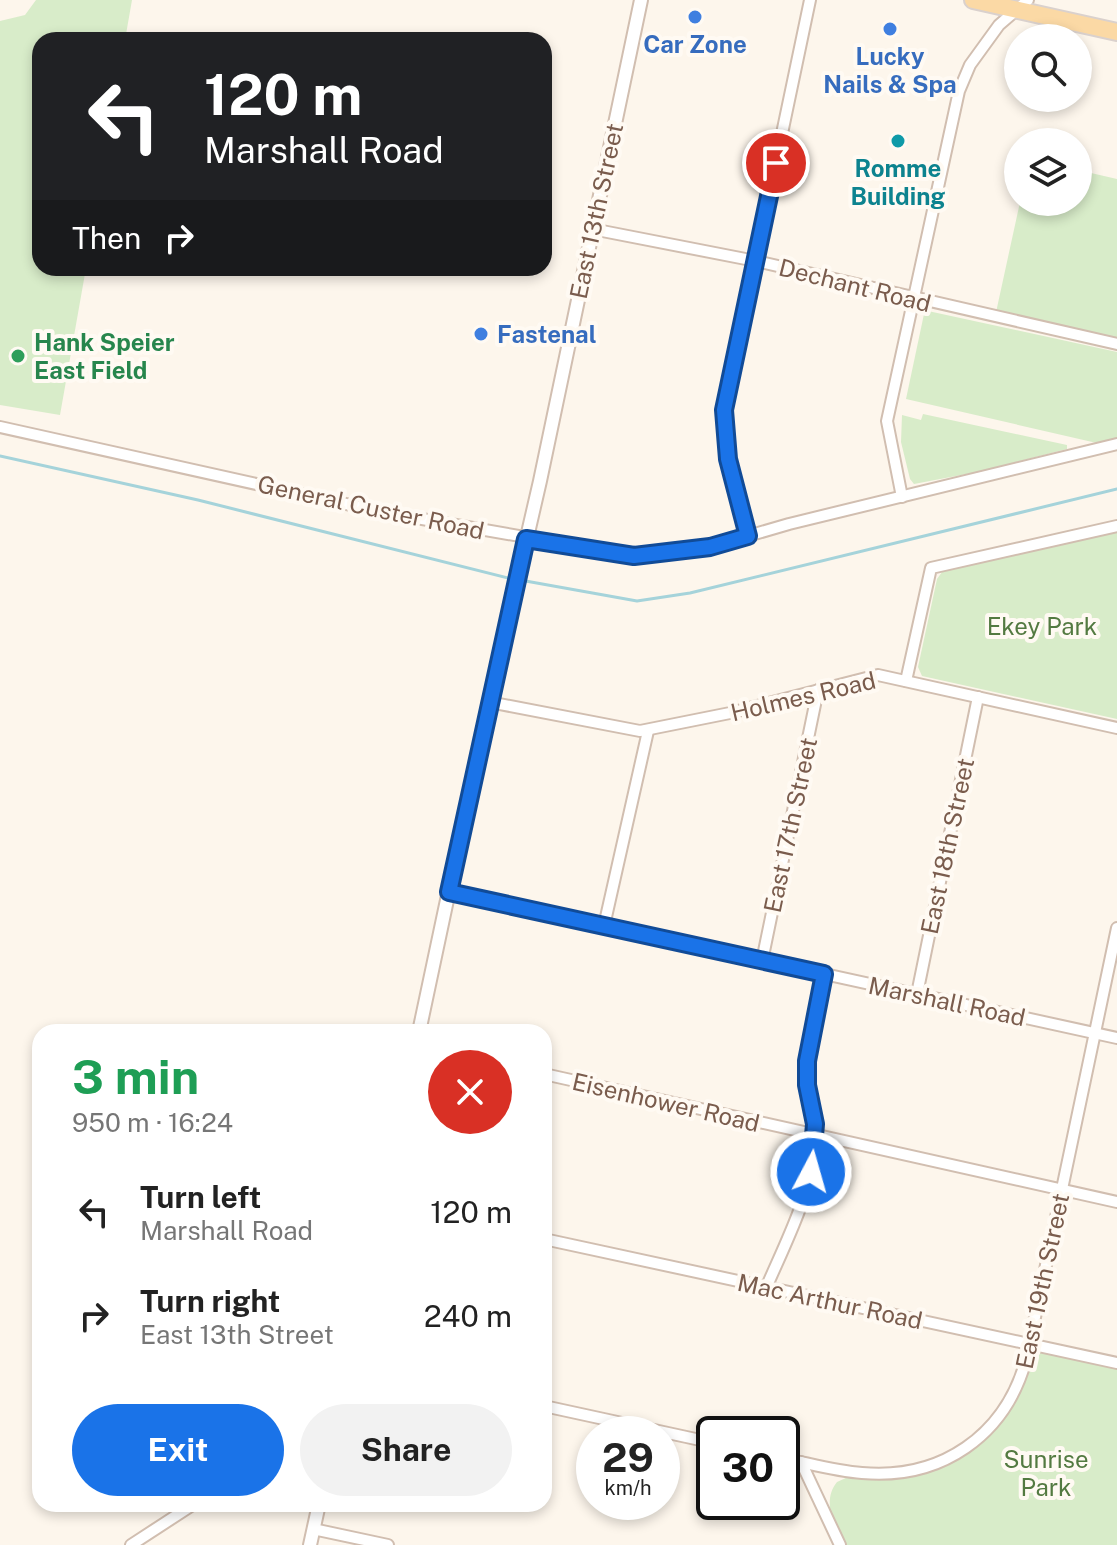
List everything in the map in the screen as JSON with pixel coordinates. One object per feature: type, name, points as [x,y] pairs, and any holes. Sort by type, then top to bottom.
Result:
[{"type":"main road","points":[[973,0],[1023,5],[1117,32]]},
{"type":"street","name":"East 13th Street","points":[[421,1024],[641,0]]},
{"type":"street","points":[[748,536],[728,459],[724,410],[810,0]]},
{"type":"street","points":[[902,497],[887,421],[964,75],[999,25],[1023,5]]},
{"type":"street","name":"Dechant Road","points":[[592,229],[756,261],[1117,344]]},
{"type":"street","name":"General Custer Road","points":[[0,427],[382,512],[634,556],[710,547],[1117,444]]},
{"type":"street","points":[[906,681],[931,568],[1117,526]]},
{"type":"street","name":"Holmes Road","points":[[489,702],[648,731],[878,675],[1117,728]]},
{"type":"street","name":"East 17th Street","points":[[762,961],[818,690]]},
{"type":"street","name":"East 18th Street","points":[[917,994],[978,697]]},
{"type":"street","points":[[604,926],[648,731]]},
{"type":"street","name":"Marshall Road","points":[[449,892],[1117,1038]]},
{"type":"street","name":"East 19th Street","points":[[801,1462],[848,1472],[878,1474],[924,1467],[946,1459],[981,1436],[1007,1408],[1021,1377],[1029,1344],[1117,928]]},
{"type":"street","points":[[766,1288],[802,1206],[811,1172],[816,1136],[807,1085],[807,1061],[824,974]]},
{"type":"street","name":"Eisenhower Road","points":[[552,1076],[1117,1202]]},
{"type":"street","name":"Mac Arthur Road","points":[[552,1241],[1117,1363]]},
{"type":"street","points":[[552,1408],[696,1439]]},
{"type":"street","points":[[801,1462],[840,1545]]},
{"type":"street","points":[[131,1545],[182,1512]]},
{"type":"street","points":[[310,1545],[314,1512]]},
{"type":"street","points":[[313,1529],[388,1545]]},
{"type":"green space","points":[[36,0],[132,0],[126,32],[32,32],[32,276],[85,276],[60,415],[0,405],[0,21],[25,15]]},
{"type":"green space","points":[[1092,173],[1117,179],[1117,344],[995,317],[1017,216],[1092,216]]},
{"type":"green space","points":[[928,311],[1117,352],[1117,439],[1101,444],[906,399],[924,314]]},
{"type":"green space","points":[[923,414],[1067,445],[1067,449],[914,484],[901,442],[902,415],[921,420]]},
{"type":"green space","name":"Ekey Park","points":[[1117,531],[1117,719],[922,676],[918,667],[937,579],[942,572]]},
{"type":"green space","name":"Sunrise Park","points":[[1029,1344],[1117,1363],[1117,1545],[840,1545],[830,1505],[837,1482],[848,1477],[901,1472],[946,1459],[1007,1408]]},
{"type":"waterway","points":[[0,456],[198,500],[512,579]]},
{"type":"waterway","points":[[520,580],[637,601],[690,593],[1117,489]]},
{"type":"place","name":"Car Zone","points":[[695,17]]},
{"type":"place","name":"Lucky Nails & Spa","points":[[890,29]]},
{"type":"place","name":"Romme Building","points":[[898,141]]},
{"type":"place","name":"Fastenal","points":[[481,334]]},
{"type":"place","name":"Hank Speier East Field","points":[[18,356]]},
{"type":"route","points":[[776,163],[724,410],[728,459],[748,536],[710,547],[634,556],[526,539],[449,892],[824,974],[807,1061],[807,1085],[815,1124],[811,1172]]}]
